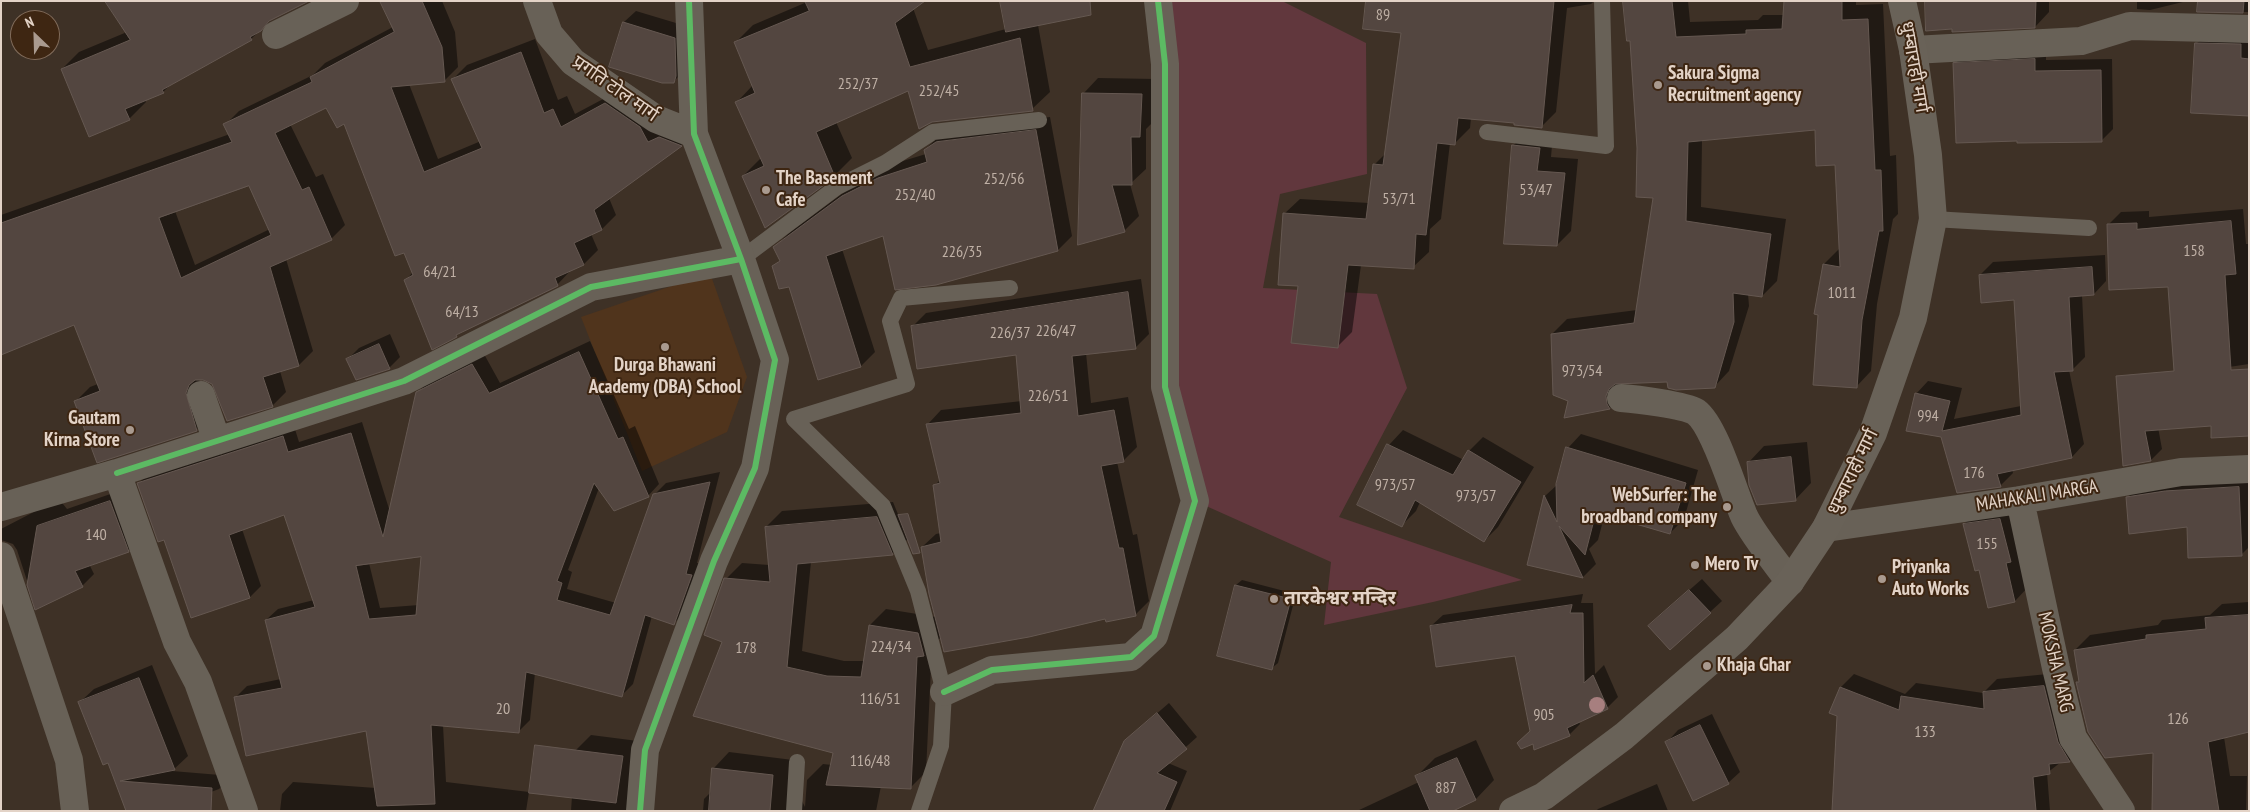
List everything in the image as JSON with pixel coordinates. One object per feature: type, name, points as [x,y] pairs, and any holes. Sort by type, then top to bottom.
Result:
[{"type":"main road","name":"धुम्बाराही मार्ग","points":[[1514,811],[1548,803],[1695,676],[1736,638],[1790,582],[1826,528],[1873,433],[1912,318],[1933,219],[1928,155],[1913,50],[1902,1]]},
{"type":"street","points":[[276,35],[345,1]]},
{"type":"street","name":"प्रगति टोल मार्ग","points":[[537,1],[549,34],[573,62],[656,119],[694,134]]},
{"type":"street","points":[[640,811],[645,750],[714,561],[755,468],[775,360],[741,259],[694,134],[689,1]]},
{"type":"street","points":[[944,692],[992,670],[1131,657],[1154,636],[1195,501],[1165,387],[1165,64],[1158,1]]},
{"type":"street","points":[[1913,50],[2081,41],[2130,26],[2249,29]]},
{"type":"street","points":[[1,507],[117,473],[404,381],[591,287],[741,259]]},
{"type":"street","points":[[201,395],[217,441]]},
{"type":"street","points":[[1621,398],[1649,400],[1696,412],[1710,431],[1729,474],[1745,518],[1790,582]]},
{"type":"street","name":"MAHAKALI MARGA","points":[[1826,528],[2020,500],[2181,472],[2249,469]]},
{"type":"street","points":[[117,473],[177,642],[198,682],[244,811]]},
{"type":"street","name":"MOKSHA MARG","points":[[2020,500],[2073,738],[2121,811]]},
{"type":"street","points":[[1,556],[69,760],[75,811]]},
{"type":"lane","points":[[1487,132],[1606,146],[1602,1]]},
{"type":"lane","points":[[741,259],[838,187],[884,163],[933,132],[1039,120]]},
{"type":"lane","points":[[1933,219],[2089,228]]},
{"type":"lane","points":[[919,811],[941,746],[944,692],[918,591],[883,506],[794,419],[906,384],[890,321],[901,298],[1010,288]]},
{"type":"lane","points":[[794,811],[797,762]]},
{"type":"shaded area","points":[[1161,1],[1282,1],[1366,43],[1367,174],[1280,194],[1263,288],[1377,294],[1407,388],[1339,517],[1522,580],[1433,602],[1324,625],[1331,562],[1195,501],[1169,403]]},
{"type":"shaded area","name":"Durga Bhawani Academy (DBA) School","points":[[710,273],[747,377],[727,432],[642,471],[581,317]]},
{"type":"building","points":[[105,1],[309,1],[269,21],[261,31],[250,37],[252,40],[162,90],[164,93],[125,109],[130,120],[89,137],[61,69],[130,40]]},
{"type":"building","points":[[380,1],[422,1],[442,47],[445,82],[391,87],[424,172],[482,148],[451,79],[521,52],[544,113],[553,109],[561,127],[605,103],[640,127],[648,142],[659,137],[682,146],[594,210],[602,230],[574,243],[584,265],[555,278],[558,286],[456,335],[457,337],[432,350],[404,280],[413,275],[404,253],[395,256],[344,124],[337,128],[326,108],[275,133],[302,190],[309,187],[332,240],[270,267],[299,366],[263,377],[273,407],[227,421],[212,384],[203,380],[195,380],[189,385],[186,393],[197,431],[97,463],[74,401],[100,391],[74,325],[1,355],[1,223],[232,142],[223,124],[312,82],[310,77],[394,32]],"holes":[[[249,186],[271,235],[181,278],[159,218]]]},
{"type":"building","points":[[805,1],[925,1],[895,23],[910,67],[1020,38],[1033,111],[932,122],[919,129],[908,91],[816,132],[835,177],[765,228],[742,176],[764,166],[735,102],[755,93],[734,42],[809,11]]},
{"type":"building","points":[[1000,1],[1090,1],[1091,15],[1006,32]]},
{"type":"building","points":[[1366,1],[1554,1],[1542,128],[1514,125],[1514,123],[1458,118],[1455,145],[1437,143],[1426,235],[1416,234],[1414,269],[1348,265],[1338,348],[1291,343],[1298,286],[1278,285],[1283,213],[1366,219],[1373,164],[1383,165],[1401,33],[1363,29]]},
{"type":"building","points":[[1623,1],[1672,1],[1676,37],[1746,34],[1746,30],[1782,29],[1784,1],[1842,1],[1842,20],[1868,19],[1875,170],[1881,170],[1883,231],[1879,231],[1862,320],[1857,388],[1813,385],[1818,315],[1814,314],[1823,264],[1840,267],[1835,165],[1816,166],[1815,130],[1688,142],[1686,221],[1771,234],[1762,297],[1733,293],[1734,322],[1715,388],[1676,390],[1668,388],[1667,382],[1615,384],[1609,389],[1606,396],[1610,409],[1564,418],[1568,401],[1553,395],[1551,334],[1634,323],[1653,198],[1636,197],[1637,148],[1630,41],[1627,41]]},
{"type":"building","points":[[1925,1],[2036,1],[2035,28],[1952,32],[1952,29],[1926,31]]},
{"type":"building","points":[[2198,1],[2244,1],[2243,13],[2197,12]]},
{"type":"building","points":[[623,22],[675,38],[676,76],[674,83],[662,83],[609,67]]},
{"type":"building","points":[[2195,43],[2241,44],[2241,58],[2249,59],[2249,116],[2191,113]]},
{"type":"building","points":[[2035,59],[2035,71],[2101,70],[2102,142],[2017,143],[2017,141],[1956,143],[1953,63]]},
{"type":"building","points":[[1082,93],[1142,94],[1140,137],[1131,137],[1132,185],[1112,185],[1125,232],[1078,245]]},
{"type":"building","points":[[1036,130],[1058,251],[936,285],[895,290],[883,236],[826,256],[861,367],[818,380],[789,287],[779,289],[772,266],[780,261],[773,247],[842,196],[878,178],[927,162],[924,150],[936,142]]},
{"type":"building","points":[[1512,145],[1540,148],[1537,171],[1565,173],[1557,246],[1504,244]]},
{"type":"building","points":[[2231,221],[2236,274],[2225,275],[2231,370],[2249,369],[2249,436],[2211,438],[2211,426],[2145,431],[2151,461],[2123,466],[2116,376],[2174,371],[2168,287],[2109,290],[2107,224],[2137,223],[2137,229]]},
{"type":"building","points":[[2092,267],[2094,295],[2069,297],[2073,371],[2054,372],[2072,458],[1997,474],[2001,487],[1957,493],[1941,437],[1906,431],[1915,393],[1950,401],[1942,431],[2021,415],[2014,300],[1981,303],[1979,275]]},
{"type":"building","points":[[1128,292],[1136,349],[1072,356],[1078,416],[1114,410],[1124,462],[1101,466],[1119,548],[1123,548],[1136,616],[1106,622],[1105,619],[1029,637],[944,652],[929,594],[921,547],[941,542],[933,485],[940,483],[926,424],[1021,413],[1016,355],[917,369],[911,326]]},
{"type":"building","points":[[379,344],[390,369],[356,380],[346,359]]},
{"type":"building","points":[[579,352],[618,439],[623,437],[649,497],[614,511],[594,483],[557,581],[562,583],[557,600],[610,615],[653,494],[710,482],[686,574],[692,575],[674,625],[645,615],[622,697],[526,672],[519,733],[431,725],[435,804],[377,806],[366,731],[246,756],[234,697],[282,688],[265,620],[315,607],[284,515],[229,535],[250,598],[191,618],[164,540],[158,542],[137,483],[283,436],[288,452],[351,433],[383,537],[416,392],[472,364],[489,393]],"holes":[[[421,557],[416,615],[369,619],[356,566]]]},
{"type":"building","points":[[1387,444],[1453,475],[1468,450],[1521,482],[1484,542],[1415,500],[1402,527],[1357,505]]},
{"type":"building","points":[[1566,447],[1686,483],[1670,534],[1612,517],[1611,521],[1595,516],[1585,555],[1559,526],[1583,578],[1527,565],[1544,495],[1557,522],[1556,484]]},
{"type":"building","points":[[1791,457],[1796,501],[1757,505],[1749,485],[1747,462]]},
{"type":"building","points":[[2239,487],[2242,556],[2188,558],[2187,527],[2129,534],[2126,497],[2165,491]]},
{"type":"building","points":[[110,501],[129,552],[75,571],[83,587],[35,610],[27,585],[37,526]]},
{"type":"building","points":[[908,514],[920,553],[913,554],[898,515]]},
{"type":"building","points":[[877,517],[893,555],[797,564],[787,667],[827,676],[861,677],[869,625],[918,633],[924,656],[917,657],[911,789],[826,785],[833,753],[693,716],[722,642],[704,635],[724,578],[770,582],[765,527]]},
{"type":"building","points":[[2000,519],[2011,562],[2006,563],[2015,602],[1988,608],[1979,570],[1975,571],[1963,524]]},
{"type":"building","points":[[1235,585],[1291,599],[1272,670],[1217,656]]},
{"type":"building","points":[[1689,590],[1711,613],[1670,650],[1648,626]]},
{"type":"building","points":[[1572,605],[1570,613],[1583,613],[1584,683],[1593,675],[1608,709],[1567,728],[1570,736],[1534,750],[1533,744],[1521,749],[1517,743],[1530,731],[1515,656],[1436,667],[1430,626]]},
{"type":"building","points":[[2249,615],[2249,732],[2208,742],[2219,811],[2152,811],[2153,753],[2105,758],[2088,732],[2076,682],[2079,682],[2074,650],[2146,639],[2146,635],[2206,629],[2205,618]]},
{"type":"building","points":[[139,678],[175,770],[120,781],[212,788],[211,811],[126,811],[108,763],[103,765],[78,702]]},
{"type":"building","points":[[2044,686],[2058,742],[2070,762],[2049,764],[2050,774],[2033,777],[2036,811],[1832,811],[1837,716],[1829,713],[1840,687],[1899,710],[1901,696],[1984,709],[1983,692]]},
{"type":"building","points":[[1157,713],[1187,749],[1157,773],[1177,782],[1164,811],[1093,811],[1124,741]]},
{"type":"building","points":[[1700,725],[1729,784],[1693,801],[1665,742]]},
{"type":"building","points":[[535,745],[623,756],[616,803],[529,793]]},
{"type":"building","points":[[1457,758],[1476,800],[1453,811],[1430,811],[1415,776]]},
{"type":"building","points":[[712,768],[773,775],[770,811],[709,811]]},
{"type":"cycle path","points":[[640,811],[645,750],[714,561],[755,468],[775,360],[741,259],[694,134],[689,1]]},
{"type":"cycle path","points":[[944,692],[992,670],[1131,657],[1154,636],[1195,501],[1165,387],[1165,64],[1158,1]]},
{"type":"cycle path","points":[[117,473],[404,381],[591,287],[741,259]]},
{"type":"place","name":"Sakura Sigma Recruitment agency","points":[[1658,85]]},
{"type":"place","name":"The Basement Cafe","points":[[766,190]]},
{"type":"place","name":"Durga Bhawani Academy (DBA) School","points":[[665,347]]},
{"type":"place","name":"Gautam Kirna Store","points":[[130,430]]},
{"type":"place","name":"WebSurfer: The broadband company","points":[[1727,507]]},
{"type":"place","name":"Mero Tv","points":[[1695,565]]},
{"type":"place","name":"Priyanka Auto Works","points":[[1882,579]]},
{"type":"place","name":"तारकेश्वर मन्दिर","points":[[1274,599]]},
{"type":"place","name":"Khaja Ghar","points":[[1707,666]]}]
